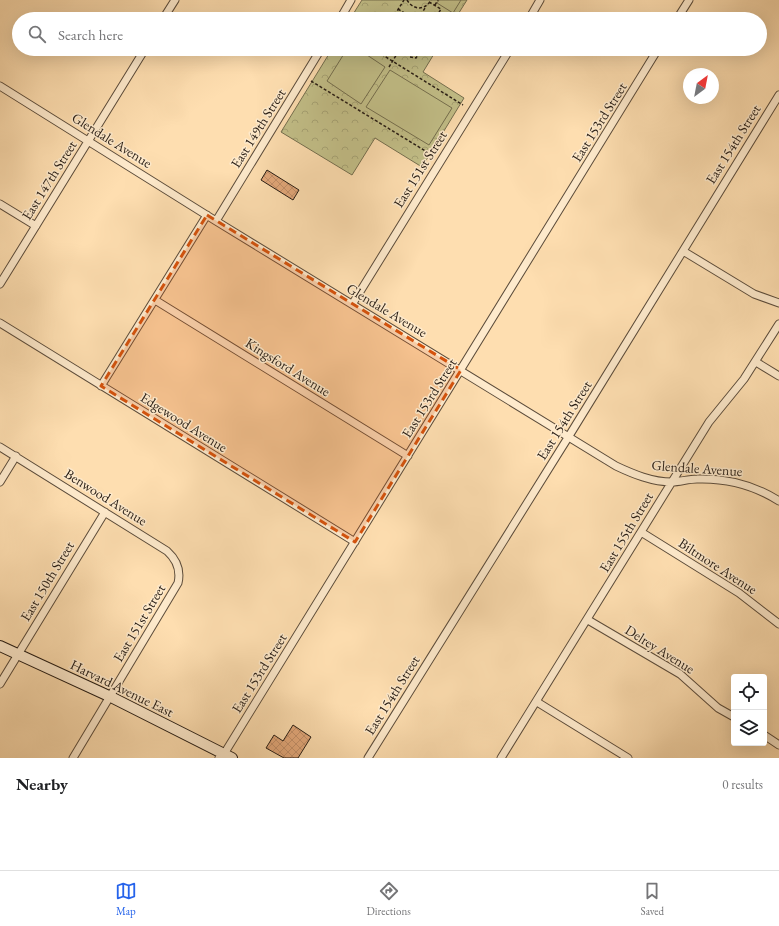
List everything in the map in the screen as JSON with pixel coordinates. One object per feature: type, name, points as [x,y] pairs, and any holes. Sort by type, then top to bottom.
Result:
[{"type":"main road","name":"Harvard Avenue East","points":[[0,646],[111,697],[225,757]]},
{"type":"street","points":[[167,12],[175,0]]},
{"type":"street","points":[[344,12],[351,0]]},
{"type":"street","points":[[533,12],[540,0]]},
{"type":"street","points":[[681,12],[688,0]]},
{"type":"street","name":"East 147th Street","points":[[0,284],[141,56]]},
{"type":"street","name":"East 149th Street","points":[[216,221],[317,56]]},
{"type":"street","name":"East 151st Street","points":[[352,303],[506,56]]},
{"type":"street","name":"East 153rd Street","points":[[225,757],[355,542],[654,56]]},
{"type":"street","name":"Glendale Avenue","points":[[0,86],[216,221],[462,370],[616,466],[638,476],[672,482],[696,479],[732,481],[747,484],[779,501]]},
{"type":"street","name":"East 154th Street","points":[[368,758],[779,95]]},
{"type":"street","points":[[0,204],[36,226]]},
{"type":"street","points":[[101,386],[207,215]]},
{"type":"street","points":[[683,251],[754,294],[779,303]]},
{"type":"street","name":"Kingsford Avenue","points":[[155,300],[408,456]]},
{"type":"street","name":"Edgewood Avenue","points":[[0,323],[355,542]]},
{"type":"street","name":"East 155th Street","points":[[501,758],[588,620],[709,422],[756,362],[779,324]]},
{"type":"street","points":[[756,362],[779,376]]},
{"type":"street","name":"Benwood Avenue","points":[[0,447],[167,551],[174,557],[180,575],[178,583]]},
{"type":"street","points":[[0,482],[16,456]]},
{"type":"street","name":"East 150th Street","points":[[0,684],[105,512]]},
{"type":"street","name":"Biltmore Avenue","points":[[641,532],[739,594],[779,624]]},
{"type":"street","name":"East 151st Street","points":[[73,758],[111,697],[178,583]]},
{"type":"street","name":"Delrey Avenue","points":[[588,620],[680,674],[718,708],[731,715]]},
{"type":"street","points":[[537,702],[628,758]]},
{"type":"street","points":[[767,738],[779,744]]},
{"type":"path","points":[[396,12],[404,0]]},
{"type":"path","points":[[407,0],[415,8],[426,6]]},
{"type":"path","points":[[435,5],[438,0]]},
{"type":"path","points":[[422,12],[430,1],[442,9],[440,12]]},
{"type":"path","points":[[398,9],[403,12]]},
{"type":"path","points":[[384,56],[463,105]]},
{"type":"path","points":[[389,67],[395,56]]},
{"type":"path","points":[[409,56],[416,58],[417,56]]},
{"type":"path","points":[[309,80],[432,155]]},
{"type":"highlighted area","points":[[207,215],[461,370],[355,542],[101,386]]},
{"type":"green space","points":[[362,0],[467,0],[459,12],[354,12]]},
{"type":"green space","points":[[439,0],[461,0],[454,12],[437,3]]},
{"type":"green space","points":[[328,56],[433,56],[423,72],[464,98],[422,167],[375,138],[352,175],[281,132]]},
{"type":"green space","points":[[343,56],[368,56],[385,67],[361,104],[327,81]]},
{"type":"green space","points":[[390,70],[452,108],[429,145],[366,107]]},
{"type":"building","points":[[267,170],[299,190],[293,200],[261,180]]},
{"type":"building","points":[[293,725],[311,737],[298,758],[284,758],[266,748],[274,735],[283,741]]}]
